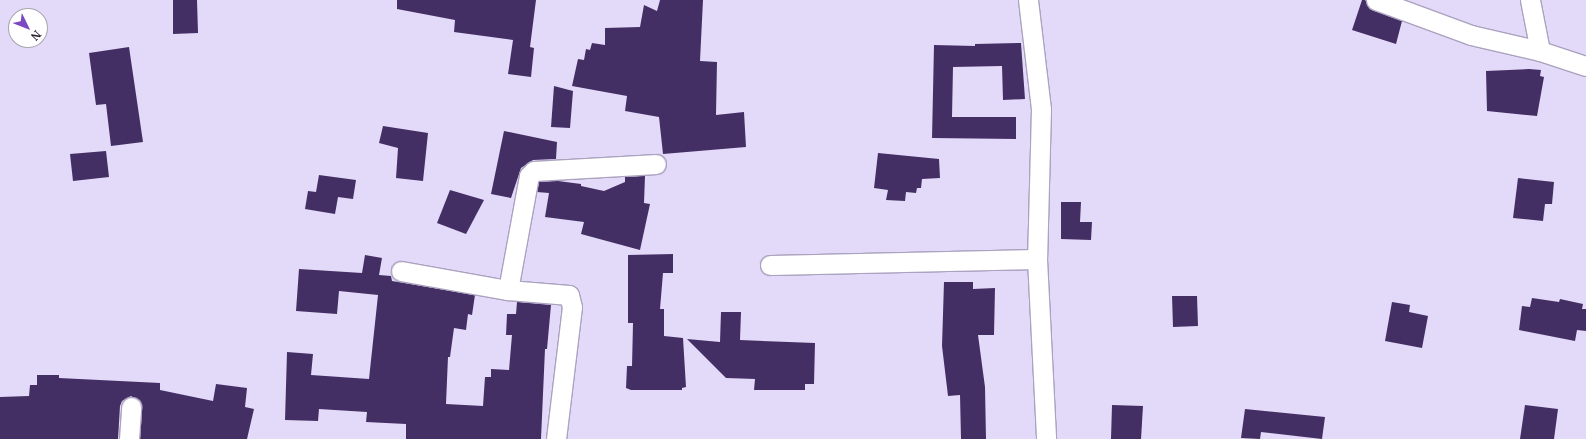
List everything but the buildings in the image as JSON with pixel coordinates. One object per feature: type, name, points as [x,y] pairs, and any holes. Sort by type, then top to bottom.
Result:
[{"type":"street","points":[[1028,0],[1041,109],[1038,259],[1046,439]]},
{"type":"street","points":[[1376,0],[1471,35],[1540,51],[1586,66]]},
{"type":"street","points":[[1530,0],[1540,51]]},
{"type":"street","points":[[508,290],[529,176],[534,171],[656,164]]},
{"type":"street","points":[[770,265],[1038,259]]},
{"type":"street","points":[[401,271],[508,290],[569,295],[572,306],[556,439]]},
{"type":"street","points":[[129,439],[131,407]]}]
